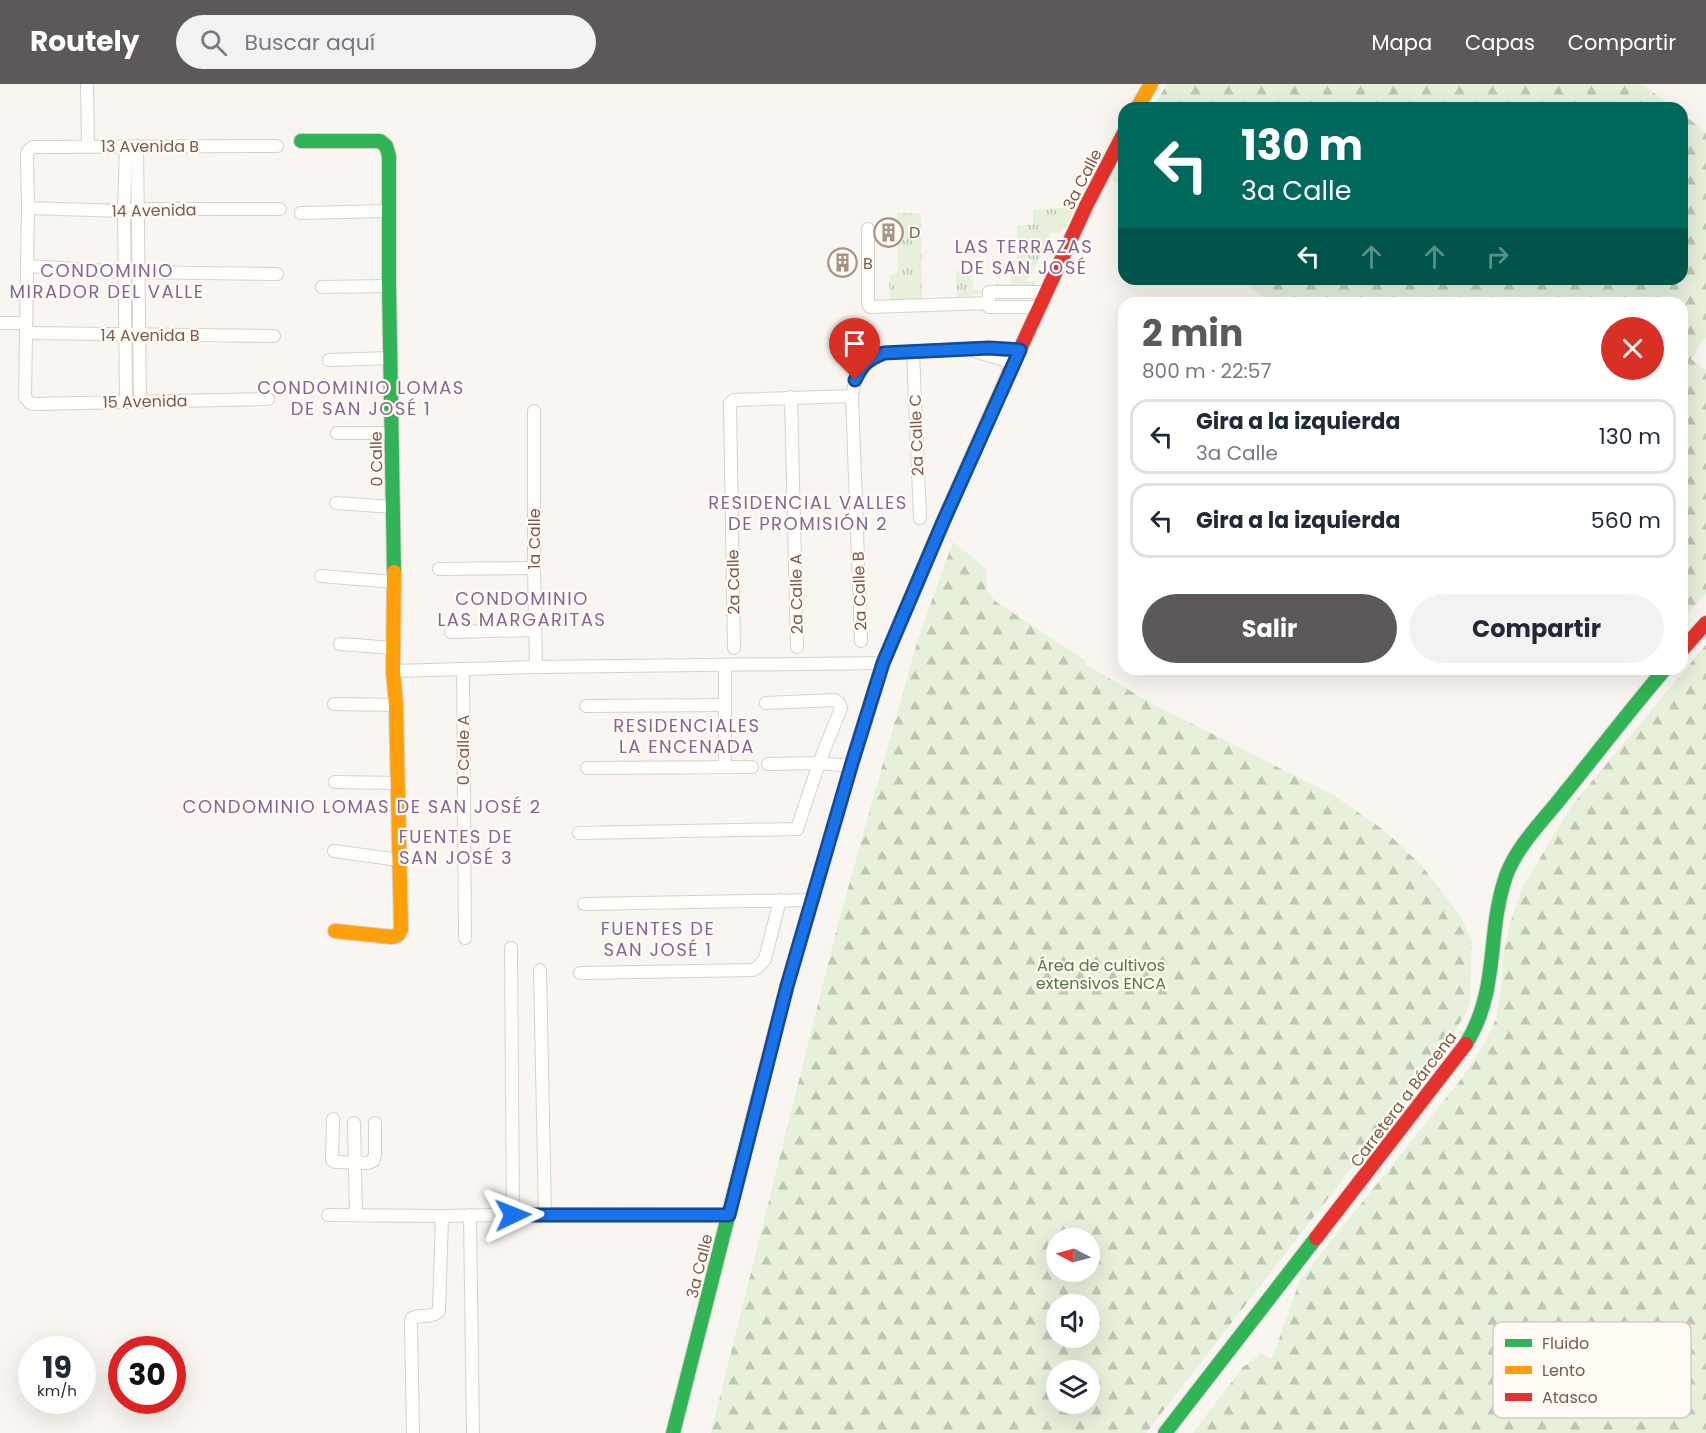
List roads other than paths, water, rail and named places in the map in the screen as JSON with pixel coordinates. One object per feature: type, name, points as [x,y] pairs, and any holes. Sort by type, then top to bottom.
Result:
[{"type":"main road","points":[[1140,102],[1151,84]]},
{"type":"main road","name":"0 Calle","points":[[301,141],[380,141],[386,146],[389,156],[393,671],[396,705],[401,928],[398,936],[392,937],[335,932]]},
{"type":"main road","name":"3a Calle","points":[[673,1433],[787,986],[883,663],[1017,356],[1088,201],[1118,144]]},
{"type":"main road","points":[[1688,643],[1706,623]]},
{"type":"main road","name":"Carretera a Bárcena","points":[[1165,1433],[1463,1049],[1484,1008],[1498,905],[1512,863],[1528,839],[1633,705],[1660,675]]},
{"type":"street","points":[[87,84],[88,146]]},
{"type":"street","points":[[126,402],[132,335],[132,272],[138,209],[131,146]]},
{"type":"street","points":[[131,146],[124,211],[132,272]]},
{"type":"street","name":"13 Avenida B","points":[[28,207],[27,154],[33,147],[277,146]]},
{"type":"street","points":[[26,328],[28,207]]},
{"type":"street","name":"14 Avenida","points":[[28,207],[124,211],[138,209],[280,209]]},
{"type":"street","points":[[302,213],[388,211]]},
{"type":"street","points":[[868,229],[868,304],[870,307],[989,301],[1047,292]]},
{"type":"street","points":[[27,266],[132,272],[278,274]]},
{"type":"street","points":[[322,287],[389,286]]},
{"type":"street","points":[[989,301],[1040,307]]},
{"type":"street","name":"14 Avenida B","points":[[0,323],[26,328],[132,335],[274,336]]},
{"type":"street","name":"15 Avenida","points":[[26,328],[25,397],[30,403],[268,399]]},
{"type":"street","points":[[132,335],[140,401]]},
{"type":"street","points":[[790,398],[852,396],[855,380],[862,366],[872,358],[884,353],[989,348],[1017,356]]},
{"type":"street","name":"2a Calle C","points":[[913,352],[920,518]]},
{"type":"street","points":[[329,360],[391,358]]},
{"type":"street","name":"2a Calle B","points":[[852,396],[861,641]]},
{"type":"street","name":"2a Calle","points":[[734,648],[730,403],[734,400],[790,398]]},
{"type":"street","name":"2a Calle A","points":[[790,398],[797,647]]},
{"type":"street","name":"1a Calle","points":[[534,411],[536,667]]},
{"type":"street","points":[[337,433],[392,433]]},
{"type":"street","points":[[336,503],[393,507]]},
{"type":"street","points":[[439,569],[534,568]]},
{"type":"street","points":[[321,576],[394,582]]},
{"type":"street","points":[[451,632],[535,630]]},
{"type":"street","points":[[340,644],[394,648]]},
{"type":"street","points":[[393,671],[883,663]]},
{"type":"street","points":[[725,665],[725,767]]},
{"type":"street","name":"0 Calle A","points":[[463,670],[465,938]]},
{"type":"street","points":[[579,833],[797,829],[819,763],[841,708],[835,700],[766,703]]},
{"type":"street","points":[[334,704],[396,705]]},
{"type":"street","points":[[586,706],[725,705]]},
{"type":"street","points":[[768,764],[819,763],[851,766]]},
{"type":"street","points":[[587,768],[752,767]]},
{"type":"street","points":[[335,782],[397,783]]},
{"type":"street","points":[[334,851],[399,860]]},
{"type":"street","points":[[580,973],[753,970],[765,959],[780,900]]},
{"type":"street","points":[[584,904],[812,900]]},
{"type":"street","points":[[511,948],[513,1215]]},
{"type":"street","points":[[540,970],[545,1214]]},
{"type":"street","points":[[333,1119],[332,1160],[335,1162],[368,1163],[373,1161],[375,1124]]},
{"type":"street","points":[[354,1122],[356,1215]]},
{"type":"street","points":[[328,1215],[729,1215]]},
{"type":"street","points":[[470,1215],[473,1433]]},
{"type":"street","points":[[413,1433],[411,1322],[412,1318],[430,1317],[439,1311],[442,1216]]},
{"type":"place","name":"D","points":[[888,232]]},
{"type":"place","name":"B","points":[[842,263]]},
{"type":"district","name":"LAS TERRAZAS DE SAN JOSÉ","points":[[1024,258]]},
{"type":"district","name":"CONDOMINIO MIRADOR DEL VALLE","points":[[107,282]]},
{"type":"district","name":"CONDOMINIO LOMAS DE SAN JOSÉ 1","points":[[361,398]]},
{"type":"district","name":"RESIDENCIAL VALLES DE PROMISIÓN 2","points":[[808,513]]},
{"type":"district","name":"CONDOMINIO LAS MARGARITAS","points":[[522,609]]},
{"type":"district","name":"RESIDENCIALES LA ENCENADA","points":[[687,736]]},
{"type":"district","name":"CONDOMINIO LOMAS DE SAN JOSÉ 2","points":[[362,807]]},
{"type":"district","name":"FUENTES DE SAN JOSÉ 3","points":[[456,847]]},
{"type":"district","name":"FUENTES DE SAN JOSÉ 1","points":[[658,939]]},
{"type":"park label","name":"Área de cultivos extensivos ENCA","points":[[1101,974]]}]
